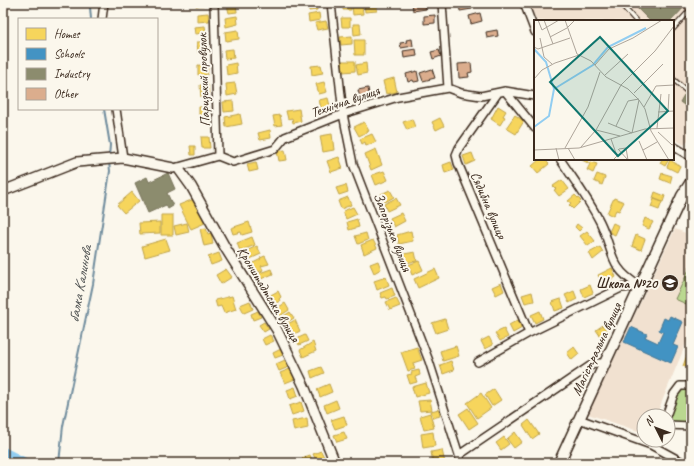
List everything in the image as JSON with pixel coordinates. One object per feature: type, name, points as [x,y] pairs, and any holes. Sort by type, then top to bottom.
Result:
[{"type":"main road","name":"Магістральна вулиця","points":[[558,463],[682,196],[691,182]]},
{"type":"street","points":[[102,18],[104,3]]},
{"type":"street","name":"Паризький провулок","points":[[214,3],[218,156]]},
{"type":"street","name":"Запорізька вулиця","points":[[331,3],[343,114],[353,164],[429,361],[459,455],[460,463]]},
{"type":"street","points":[[442,3],[448,88]]},
{"type":"street","points":[[524,3],[534,29]]},
{"type":"street","name":"Технічна вулиця","points":[[218,156],[233,162],[275,149],[285,137],[343,114],[398,97],[448,88],[460,93],[481,96],[502,92],[534,96]]},
{"type":"street","points":[[502,92],[534,127]]},
{"type":"street","name":"Сядибна вулиця","points":[[502,92],[456,155],[528,333]]},
{"type":"street","points":[[116,110],[123,158]]},
{"type":"street","points":[[674,147],[691,157]]},
{"type":"street","points":[[3,192],[77,162],[123,158],[175,168],[218,156]]},
{"type":"street","points":[[561,160],[601,224],[611,256],[629,280],[640,286]]},
{"type":"street","name":"Кронштадтська вулиця","points":[[175,168],[191,186],[226,249],[277,330],[304,386],[335,463]]},
{"type":"street","points":[[478,362],[528,333],[622,288],[640,286]]},
{"type":"street","points":[[459,455],[590,366],[595,363],[604,363]]},
{"type":"street","points":[[669,408],[674,394],[680,386],[691,386]]},
{"type":"street","points":[[579,419],[636,437]]},
{"type":"street","points":[[676,425],[691,426]]},
{"type":"street","points":[[662,448],[684,463]]},
{"type":"lane","points":[[620,3],[635,20]]},
{"type":"lane","points":[[674,28],[691,9]]},
{"type":"lane","points":[[674,80],[691,95]]},
{"type":"shaded area","points":[[528,3],[691,3],[691,137],[684,145],[674,139],[674,20],[536,20]]},
{"type":"shaded area","name":"Школа №20","points":[[675,229],[691,235],[691,331],[659,408],[636,408],[636,430],[588,414]]},
{"type":"green space","points":[[691,265],[691,306],[675,299]]},
{"type":"green space","points":[[691,389],[691,422],[676,421],[676,408],[671,408],[674,398],[679,391]]},
{"type":"building: Homes","points":[[196,3],[207,3],[207,5],[196,6]]},
{"type":"building: Homes","points":[[309,3],[317,3],[317,10],[309,11]]},
{"type":"building: Homes","points":[[343,3],[351,3],[351,10],[343,10]]},
{"type":"building: Homes","points":[[236,4],[237,12],[229,13],[227,5]]},
{"type":"building: Homes","points":[[362,4],[363,14],[353,15],[352,5]]},
{"type":"building: Homes","points":[[364,4],[377,4],[377,11],[365,12]]},
{"type":"building: Homes","points":[[208,13],[209,21],[197,22],[197,14]]},
{"type":"building: Homes","points":[[319,13],[320,20],[309,22],[308,15]]},
{"type":"building: Homes","points":[[237,16],[238,24],[226,27],[225,18]]},
{"type":"building: Homes","points":[[341,18],[350,18],[350,27],[342,27]]},
{"type":"building: Homes","points":[[326,21],[328,28],[317,30],[315,23]]},
{"type":"building: Homes","points":[[353,24],[360,24],[361,34],[354,35]]},
{"type":"building: Homes","points":[[205,26],[206,33],[195,34],[194,27]]},
{"type":"building: Homes","points":[[238,30],[239,39],[226,41],[225,32]]},
{"type":"building: Homes","points":[[352,36],[352,44],[341,45],[340,37]]},
{"type":"building: Homes","points":[[354,40],[364,40],[364,55],[355,55]]},
{"type":"building: Homes","points":[[197,42],[207,42],[207,52],[198,53]]},
{"type":"building: Homes","points":[[233,49],[234,58],[225,59],[224,50]]},
{"type":"building: Homes","points":[[342,61],[355,61],[355,71],[343,72]]},
{"type":"building: Homes","points":[[236,63],[237,73],[227,75],[226,65]]},
{"type":"building: Homes","points":[[366,63],[367,73],[358,75],[356,65]]},
{"type":"building: Homes","points":[[198,65],[208,66],[207,75],[198,75]]},
{"type":"building: Homes","points":[[321,65],[323,73],[312,75],[311,66]]},
{"type":"building: Homes","points":[[394,78],[397,92],[386,94],[383,81]]},
{"type":"building: Homes","points":[[324,82],[327,92],[319,94],[316,84]]},
{"type":"building: Homes","points":[[235,83],[237,94],[227,96],[226,84]]},
{"type":"building: Homes","points":[[200,85],[208,85],[209,96],[201,97]]},
{"type":"building: Homes","points":[[328,98],[331,110],[322,112],[319,100]]},
{"type":"building: Homes","points":[[233,101],[234,111],[224,112],[223,102]]},
{"type":"building: Homes","points":[[498,106],[506,111],[503,116],[505,117],[500,125],[491,119]]},
{"type":"building: Homes","points":[[199,107],[208,107],[209,115],[199,115]]},
{"type":"building: Homes","points":[[299,109],[301,121],[293,123],[292,118],[288,119],[286,111]]},
{"type":"building: Homes","points":[[240,114],[242,124],[226,127],[225,117]]},
{"type":"building: Homes","points":[[280,115],[282,125],[275,126],[273,116]]},
{"type":"building: Homes","points":[[515,115],[524,121],[516,134],[506,128]]},
{"type":"building: Homes","points":[[440,118],[444,126],[436,130],[432,122]]},
{"type":"building: Homes","points":[[412,119],[415,127],[407,130],[403,122]]},
{"type":"building: Homes","points":[[364,122],[369,131],[359,136],[354,127]]},
{"type":"building: Homes","points":[[270,130],[271,138],[260,140],[258,133]]},
{"type":"building: Homes","points":[[332,134],[334,150],[323,152],[320,136]]},
{"type":"building: Homes","points":[[372,134],[376,142],[366,146],[365,142],[362,144],[360,139]]},
{"type":"building: Homes","points":[[201,137],[209,137],[210,148],[202,148]]},
{"type":"building: Homes","points":[[190,146],[195,146],[195,155],[191,155]]},
{"type":"building: Homes","points":[[376,149],[382,165],[371,170],[365,154]]},
{"type":"building: Homes","points":[[285,150],[287,160],[279,161],[277,151]]},
{"type":"building: Homes","points":[[472,153],[475,161],[466,165],[463,156]]},
{"type":"building: Homes","points":[[339,157],[343,168],[331,172],[327,161]]},
{"type":"building: Homes","points":[[539,160],[545,160],[549,164],[538,173],[532,166]]},
{"type":"building: Homes","points":[[582,160],[589,160],[588,163]]},
{"type":"building: Homes","points":[[662,160],[668,160],[665,166],[660,163]]},
{"type":"building: Homes","points":[[670,160],[680,166],[677,172],[667,167]]},
{"type":"building: Homes","points":[[256,162],[258,170],[249,172],[247,164]]},
{"type":"building: Homes","points":[[451,162],[454,170],[445,173],[443,165]]},
{"type":"building: Homes","points":[[591,162],[597,164],[593,173],[587,170]]},
{"type":"building: Homes","points":[[384,171],[388,180],[376,185],[372,175]]},
{"type":"building: Homes","points":[[662,173],[672,176],[670,183],[660,179]]},
{"type":"building: Homes","points":[[597,174],[605,177],[602,185],[594,181]]},
{"type":"building: Homes","points":[[562,180],[569,189],[559,196],[554,190],[556,189],[553,186]]},
{"type":"building: Homes","points":[[346,185],[348,192],[339,195],[336,188]]},
{"type":"building: Homes","points":[[390,190],[394,197],[385,202],[381,194]]},
{"type":"building: Homes","points":[[132,192],[139,201],[124,213],[117,205]]},
{"type":"building: Homes","points":[[655,192],[665,196],[663,202],[653,198]]},
{"type":"building: Homes","points":[[575,195],[581,201],[573,209],[569,205],[571,203],[568,201]]},
{"type":"building: Homes","points":[[348,197],[351,205],[341,209],[338,201]]},
{"type":"building: Homes","points":[[396,198],[400,205],[387,211],[384,204]]},
{"type":"building: Homes","points":[[614,198],[624,202],[619,211],[616,210],[613,216],[607,213]]},
{"type":"building: Homes","points":[[194,199],[205,223],[191,229],[179,205]]},
{"type":"building: Homes","points":[[654,199],[662,202],[659,210],[651,207]]},
{"type":"building: Homes","points":[[353,207],[357,214],[346,219],[343,211]]},
{"type":"building: Homes","points":[[401,213],[405,221],[394,227],[390,218]]},
{"type":"building: Homes","points":[[161,215],[173,215],[173,235],[161,235]]},
{"type":"building: Homes","points":[[645,218],[653,222],[649,229],[642,226]]},
{"type":"building: Homes","points":[[691,218],[691,229],[687,227]]},
{"type":"building: Homes","points":[[357,219],[359,227],[349,230],[347,222]]},
{"type":"building: Homes","points":[[160,222],[160,233],[140,234],[139,223]]},
{"type":"building: Homes","points":[[249,222],[252,232],[242,235],[241,232],[233,234],[231,228]]},
{"type":"building: Homes","points":[[187,223],[189,232],[176,235],[174,226]]},
{"type":"building: Homes","points":[[613,223],[619,226],[615,235],[609,232]]},
{"type":"building: Homes","points":[[577,224],[582,228],[579,231],[575,227]]},
{"type":"building: Homes","points":[[206,228],[208,234],[211,233],[213,244],[204,246],[200,229]]},
{"type":"building: Homes","points":[[411,231],[413,241],[399,244],[397,235]]},
{"type":"building: Homes","points":[[587,231],[595,241],[588,246],[580,236]]},
{"type":"building: Homes","points":[[366,233],[368,240],[358,244],[355,236]]},
{"type":"building: Homes","points":[[636,235],[645,239],[641,250],[632,246]]},
{"type":"building: Homes","points":[[252,237],[255,245],[240,251],[237,243]]},
{"type":"building: Homes","points":[[166,239],[170,250],[145,257],[142,246]]},
{"type":"building: Homes","points":[[373,240],[377,248],[364,254],[361,245]]},
{"type":"building: Homes","points":[[257,246],[261,254],[250,259],[248,257],[245,258],[242,253]]},
{"type":"building: Homes","points":[[600,247],[603,252],[593,260],[589,253]]},
{"type":"building: Homes","points":[[415,252],[417,261],[405,263],[404,254]]},
{"type":"building: Homes","points":[[219,253],[222,261],[211,265],[208,257]]},
{"type":"building: Homes","points":[[265,256],[269,264],[261,266],[263,270],[252,272],[249,265]]},
{"type":"building: Homes","points":[[378,261],[381,269],[374,273],[370,264]]},
{"type":"building: Homes","points":[[419,261],[423,270],[412,275],[408,265]]},
{"type":"building: Homes","points":[[612,268],[616,277],[603,285],[598,275]]},
{"type":"building: Homes","points":[[226,269],[232,277],[221,284],[216,275]]},
{"type":"building: Homes","points":[[271,269],[273,274],[256,281],[254,275]]},
{"type":"building: Homes","points":[[435,269],[439,278],[418,288],[414,279]]},
{"type":"building: Homes","points":[[386,277],[389,285],[377,290],[374,281]]},
{"type":"building: Homes","points":[[501,283],[504,291],[496,295],[492,287]]},
{"type":"building: Homes","points":[[590,285],[593,293],[584,297],[581,289]]},
{"type":"building: Homes","points":[[392,288],[395,296],[387,299],[386,297],[382,298],[380,293]]},
{"type":"building: Homes","points":[[278,291],[281,297],[279,299],[280,301],[274,304],[273,301],[270,303],[267,297]]},
{"type":"building: Homes","points":[[574,291],[577,299],[569,303],[565,295]]},
{"type":"building: Homes","points":[[532,292],[534,301],[525,303],[522,295]]},
{"type":"building: Homes","points":[[232,296],[236,309],[224,313],[221,306],[217,307],[215,300]]},
{"type":"building: Homes","points":[[396,298],[400,306],[390,310],[386,302]]},
{"type":"building: Homes","points":[[561,299],[564,308],[555,311],[552,302]]},
{"type":"building: Homes","points":[[250,301],[253,309],[244,313],[240,305]]},
{"type":"building: Homes","points":[[285,303],[289,310],[280,316],[276,309]]},
{"type":"building: Homes","points":[[258,311],[261,317],[253,320],[251,314]]},
{"type":"building: Homes","points":[[540,311],[543,319],[535,323],[531,315]]},
{"type":"building: Homes","points":[[290,312],[294,318],[284,324],[282,319]]},
{"type":"building: Homes","points":[[445,319],[448,329],[436,333],[432,323]]},
{"type":"building: Homes","points":[[295,320],[300,331],[291,336],[286,325]]},
{"type":"building: Homes","points":[[518,320],[522,328],[513,333],[509,325]]},
{"type":"building: Homes","points":[[264,322],[269,329],[264,332],[259,325]]},
{"type":"building: Homes","points":[[603,325],[609,332],[601,337],[596,330]]},
{"type":"building: Homes","points":[[504,329],[508,337],[500,341],[495,333]]},
{"type":"building: Homes","points":[[270,335],[274,341],[265,345],[262,339]]},
{"type":"building: Homes","points":[[305,335],[308,341],[299,345],[296,339]]},
{"type":"building: Homes","points":[[489,337],[493,345],[485,349],[481,341]]},
{"type":"building: Homes","points":[[313,342],[316,351],[303,357],[300,350]]},
{"type":"building: Homes","points":[[456,346],[459,356],[443,361],[440,351]]},
{"type":"building: Homes","points":[[417,347],[422,360],[413,363],[415,369],[408,371],[401,352]]},
{"type":"building: Homes","points":[[574,347],[579,354],[572,360],[567,353]]},
{"type":"building: Homes","points":[[281,349],[283,355],[275,358],[273,353]]},
{"type":"building: Homes","points":[[687,355],[691,357],[690,368],[683,366]]},
{"type":"building: Homes","points":[[285,360],[289,367],[279,371],[276,364]]},
{"type":"building: Homes","points":[[451,361],[454,370],[443,374],[440,365]]},
{"type":"building: Homes","points":[[321,367],[324,373],[312,378],[310,371]]},
{"type":"building: Homes","points":[[290,369],[295,379],[285,383],[280,373]]},
{"type":"building: Homes","points":[[419,370],[420,375],[415,377],[417,382],[410,384],[407,375],[412,374],[411,372]]},
{"type":"building: Homes","points":[[426,383],[429,393],[415,397],[412,387]]},
{"type":"building: Homes","points":[[329,384],[332,392],[320,397],[317,389]]},
{"type":"building: Homes","points":[[295,387],[298,396],[290,399],[287,390]]},
{"type":"building: Homes","points":[[494,389],[501,400],[492,406],[485,395]]},
{"type":"building: Homes","points":[[481,393],[491,408],[477,418],[467,403]]},
{"type":"building: Homes","points":[[336,400],[339,408],[327,413],[324,405]]},
{"type":"building: Homes","points":[[430,400],[432,410],[420,411],[418,401]]},
{"type":"building: Homes","points":[[301,402],[304,411],[292,415],[289,406]]},
{"type":"building: Homes","points":[[468,408],[478,423],[469,429],[459,414]]},
{"type":"building: Homes","points":[[439,409],[440,416],[433,418],[431,411]]},
{"type":"building: Homes","points":[[430,413],[434,428],[424,430],[420,416]]},
{"type":"building: Homes","points":[[344,416],[347,425],[335,429],[331,420]]},
{"type":"building: Homes","points":[[307,418],[308,428],[294,431],[292,421]]},
{"type":"building: Homes","points":[[529,420],[539,434],[532,439],[523,425]]},
{"type":"building: Homes","points":[[344,432],[347,439],[337,442],[334,435]]},
{"type":"building: Homes","points":[[433,432],[435,446],[423,448],[421,434]]},
{"type":"building: Homes","points":[[515,432],[522,442],[514,448],[507,439]]},
{"type":"building: Homes","points":[[504,437],[509,444],[501,450],[496,443]]},
{"type":"building: Homes","points":[[442,450],[445,463],[433,463],[431,452]]},
{"type":"building: Homes","points":[[321,451],[325,459],[317,462],[313,454]]},
{"type":"building: Homes","points":[[310,455],[313,463],[303,463],[302,458]]},
{"type":"building: Schools","points":[[670,316],[683,322],[673,345],[678,347],[671,363],[624,342],[631,327],[647,334],[645,337],[658,343],[663,332],[659,330],[664,318],[668,320]]},
{"type":"building: Industry","points":[[632,3],[688,3],[672,20],[649,20]]},
{"type":"building: Industry","points":[[684,95],[691,99],[691,104],[688,108],[680,102]]},
{"type":"building: Industry","points":[[168,173],[175,189],[167,193],[173,206],[168,209],[166,205],[148,213],[135,183],[147,177],[149,182]]},
{"type":"building: Other","points":[[412,3],[425,3],[426,9],[413,11]]},
{"type":"building: Other","points":[[459,3],[472,3],[472,9],[460,11]]},
{"type":"building: Other","points":[[480,13],[482,21],[471,24],[469,16]]},
{"type":"building: Other","points":[[435,15],[435,23],[424,24],[424,16]]},
{"type":"building: Other","points":[[497,30],[498,36],[487,38],[486,32]]},
{"type":"building: Other","points":[[412,39],[413,46],[401,48],[400,43],[407,42],[406,40]]},
{"type":"building: Other","points":[[416,49],[417,56],[404,58],[403,51]]},
{"type":"building: Other","points":[[439,50],[441,56],[433,59],[431,52]]},
{"type":"building: Other","points":[[471,63],[472,72],[468,73],[469,77],[459,78],[458,64]]},
{"type":"building: Other","points":[[432,69],[435,78],[423,81],[420,73]]},
{"type":"building: Other","points":[[417,71],[419,81],[414,82],[413,80],[408,82],[406,74]]},
{"type":"building: Other","points":[[368,88],[370,99],[361,101],[358,90]]},
{"type":"waterway","name":"балка Калинова","points":[[91,3],[91,18]]},
{"type":"waterway","name":"балка Калинова","points":[[104,110],[110,145],[109,157]]},
{"type":"waterway","name":"балка Калинова","points":[[59,463],[63,426],[93,284],[110,171],[109,162]]},
{"type":"waterway","points":[[3,453],[23,463]]},
{"type":"place","name":"Школа №20","points":[[670,283]]}]
